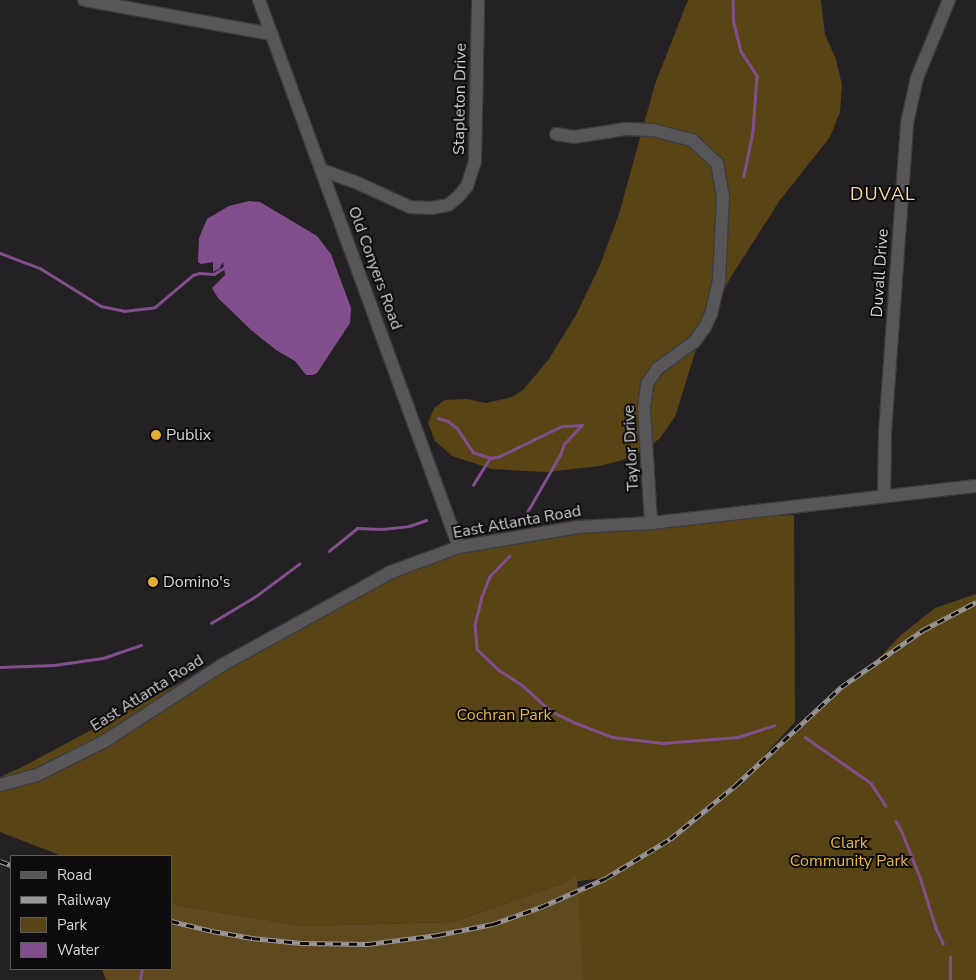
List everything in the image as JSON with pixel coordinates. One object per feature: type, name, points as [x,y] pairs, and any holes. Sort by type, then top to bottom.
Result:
[{"type":"street","points":[[84,0],[272,34]]},
{"type":"street","name":"Old Conyers Road","points":[[259,0],[459,547]]},
{"type":"street","name":"Stapleton Drive","points":[[322,170],[353,181],[410,208],[431,208],[448,205],[459,196],[468,186],[475,162],[478,0]]},
{"type":"street","name":"Duvall Drive","points":[[884,496],[885,432],[907,123],[917,78],[949,0]]},
{"type":"street","name":"Taylor Drive","points":[[556,134],[574,137],[625,129],[654,130],[692,140],[717,163],[723,196],[719,280],[711,314],[705,327],[694,342],[653,374],[647,384],[644,408],[651,523]]},
{"type":"street","name":"East Atlanta Road","points":[[0,785],[37,775],[104,741],[222,665],[391,572],[459,547],[578,526],[651,523],[976,486]]},
{"type":"green space","points":[[688,0],[821,0],[825,35],[836,59],[842,85],[840,112],[830,137],[780,200],[729,280],[699,340],[675,417],[660,438],[649,447],[626,459],[600,466],[546,472],[492,469],[452,456],[435,441],[428,423],[434,408],[445,400],[467,399],[486,403],[512,397],[523,390],[549,359],[577,313],[600,265],[619,214],[655,84]]},
{"type":"green space","name":"Cochran Park","points":[[794,515],[795,722],[745,776],[841,687],[874,663],[901,635],[935,608],[976,594],[976,980],[582,980],[573,893],[604,878],[564,883],[452,922],[304,926],[181,906],[172,902],[172,855],[59,855],[0,832],[0,777],[380,576],[457,542],[553,529]]},
{"type":"shaded area","points":[[577,876],[583,980],[106,980],[102,970],[172,970],[172,902],[181,906],[304,926],[452,922],[564,883]]},
{"type":"water","points":[[249,201],[260,202],[317,236],[331,254],[351,308],[350,323],[317,373],[313,375],[306,375],[295,361],[276,350],[251,330],[218,298],[212,288],[225,275],[223,262],[219,269],[213,272],[213,262],[201,264],[198,262],[199,238],[207,219],[229,206]]},
{"type":"waterway","points":[[733,0],[734,23],[741,51],[757,76],[753,132],[744,176]]},
{"type":"waterway","points":[[0,253],[40,268],[101,306],[124,311],[155,307],[193,275],[199,273],[214,274],[225,267]]},
{"type":"waterway","points":[[438,418],[448,421],[457,428],[473,452],[490,458],[500,456],[562,426],[582,425]]},
{"type":"waterway","points":[[522,521],[560,455],[564,444],[581,426]]},
{"type":"waterway","points":[[473,485],[490,458]]},
{"type":"waterway","points":[[329,551],[357,528],[382,529],[409,526],[426,520]]},
{"type":"waterway","points":[[510,556],[490,577],[482,597],[475,625],[477,649],[499,670],[522,685],[551,711],[612,737],[663,743],[738,737],[774,725]]},
{"type":"waterway","points":[[211,623],[256,596],[299,564]]},
{"type":"waterway","points":[[0,667],[54,665],[103,658],[141,645]]},
{"type":"waterway","points":[[805,737],[871,783],[886,806]]},
{"type":"waterway","points":[[896,821],[920,877],[936,928],[943,943]]},
{"type":"waterway","points":[[950,957],[950,980]]},
{"type":"waterway","points":[[140,980],[142,970]]},
{"type":"railway","points":[[172,921],[252,938],[301,943],[368,944],[438,935],[493,924],[541,907],[606,878],[670,839],[736,785],[841,687],[923,630],[976,602]]},
{"type":"railway","points":[[0,861],[10,865]]},
{"type":"place","name":"Publix","points":[[156,435]]},
{"type":"place","name":"Domino's","points":[[153,582]]},
{"type":"district","name":"DUVAL","points":[[883,194]]},
{"type":"park label","name":"Clark Community Park","points":[[849,852]]}]
